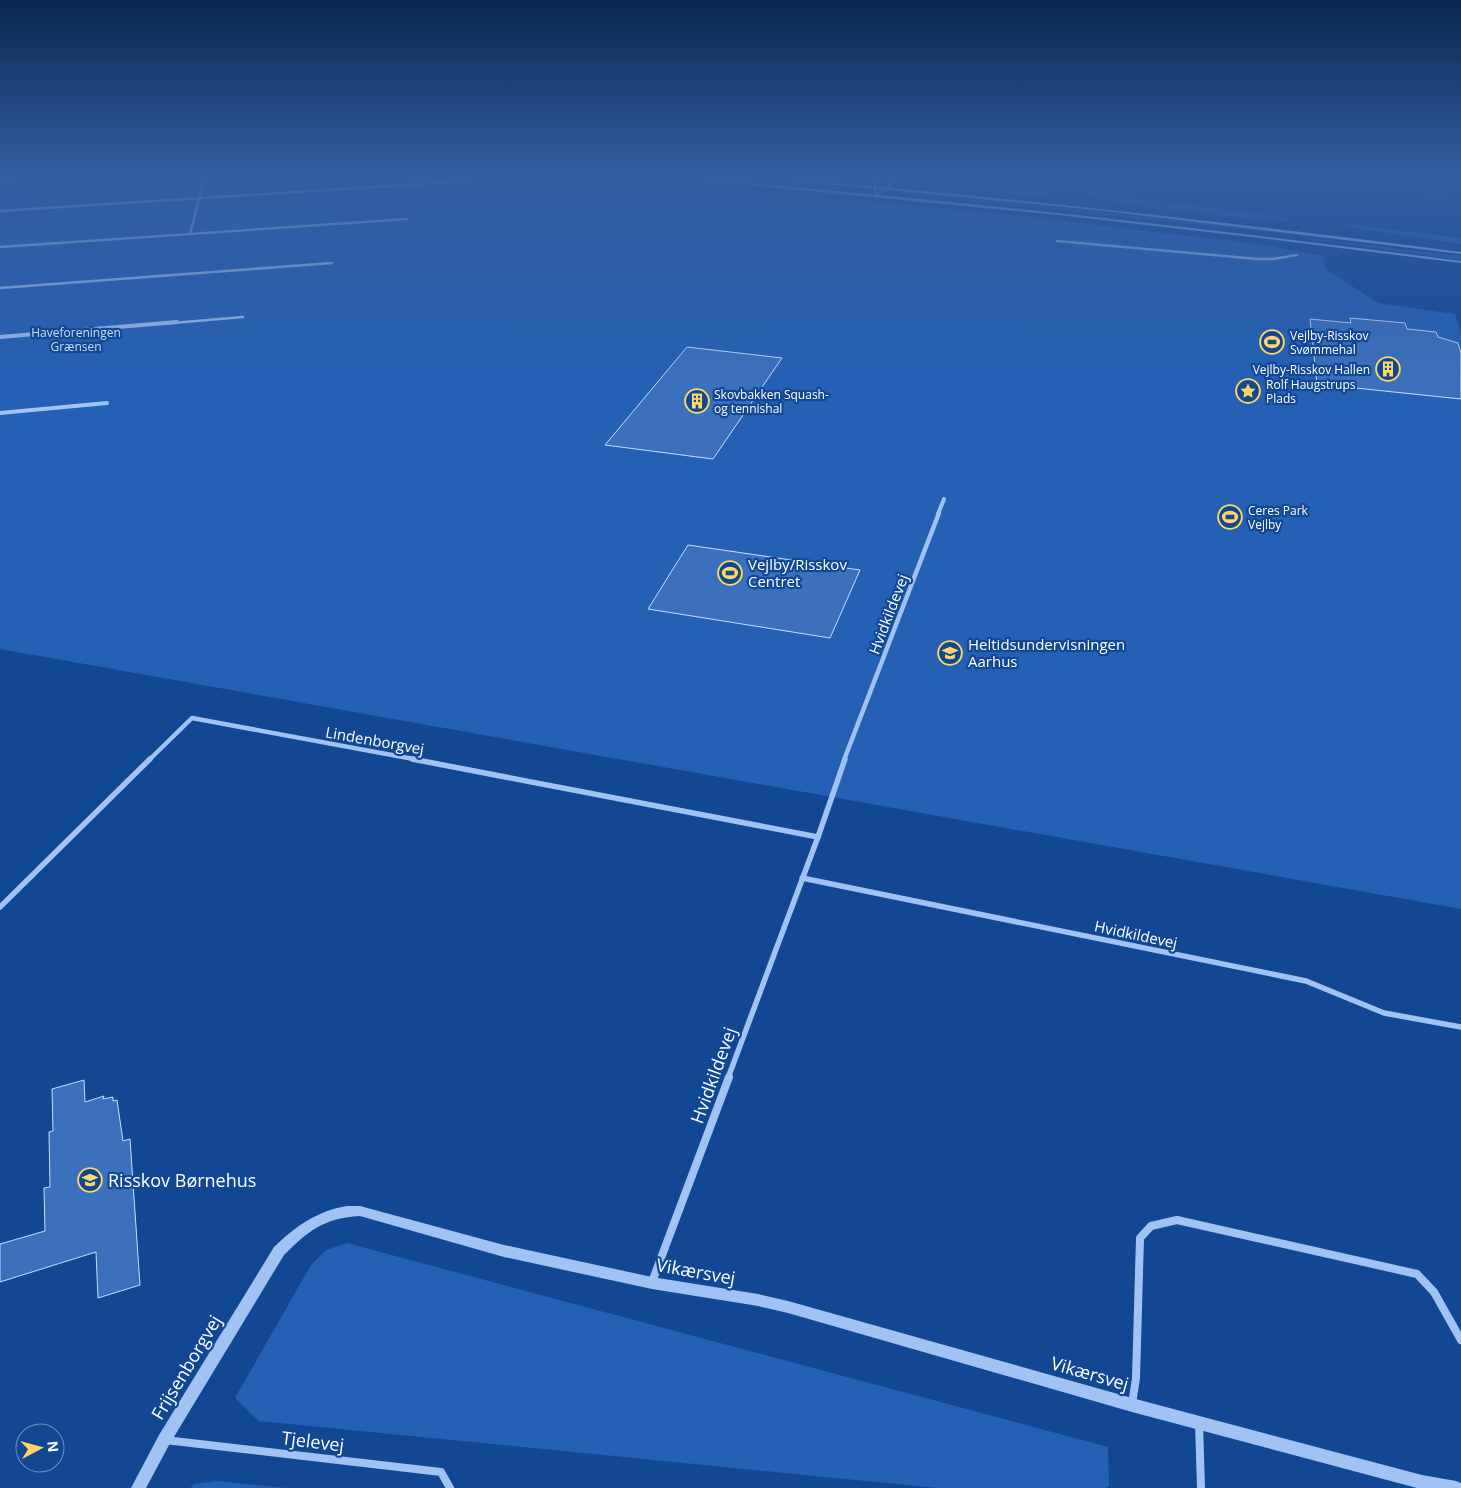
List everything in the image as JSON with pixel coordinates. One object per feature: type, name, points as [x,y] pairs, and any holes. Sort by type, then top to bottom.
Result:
[{"type":"street","points":[[0,247],[23,245]]},
{"type":"street","points":[[1107,245],[1258,259],[1273,259],[1297,255]]},
{"type":"street","points":[[1328,245],[1461,262]]},
{"type":"street","points":[[1392,245],[1461,254]]},
{"type":"street","points":[[0,288],[332,263]]},
{"type":"street","points":[[0,337],[243,317]]},
{"type":"street","points":[[0,412],[107,403]]},
{"type":"street","name":"Hvidkildevej","points":[[652,1282],[818,837],[835,785],[944,499]]},
{"type":"street","name":"Lindenborgvej","points":[[0,907],[192,718],[818,837]]},
{"type":"street","name":"Hvidkildevej","points":[[802,878],[1306,981],[1384,1013],[1461,1027]]},
{"type":"street","name":"Vikærsvej","points":[[269,1266],[299,1231],[309,1224],[330,1214],[360,1211],[504,1251],[652,1282],[788,1307],[1132,1405],[1422,1482],[1456,1488]]},
{"type":"street","name":"Vikærsvej","points":[[1132,1405],[1136,1378],[1140,1238],[1151,1226],[1177,1220],[1417,1274],[1434,1292],[1461,1340]]},
{"type":"street","name":"Frijsenborgvej","points":[[138,1488],[164,1440],[269,1266]]},
{"type":"street","points":[[1199,1423],[1201,1488]]},
{"type":"street","name":"Tjelevej","points":[[164,1440],[441,1472],[450,1488]]},
{"type":"green space","name":"Vejlby/Risskov Centret","points":[[0,245],[1266,245],[1323,256],[1326,269],[1378,303],[1455,314],[1461,333],[1461,909],[0,649]]},
{"type":"green space","points":[[1354,245],[1371,245],[1461,256],[1461,260]]},
{"type":"green space","points":[[347,1243],[1108,1447],[1109,1486],[1105,1488],[937,1488],[259,1421],[235,1398],[311,1265],[326,1250]]},
{"type":"green space","points":[[216,1481],[287,1488],[190,1488],[195,1484]]},
{"type":"building","name":"Vejlby-Risskov Hallen","points":[[1350,318],[1405,323],[1407,329],[1436,332],[1438,337],[1458,343],[1461,353],[1461,399],[1317,384],[1310,319],[1351,323]]},
{"type":"building","name":"Skovbakken Squash- og tennishal","points":[[687,347],[782,358],[713,459],[605,445]]},
{"type":"building","points":[[688,545],[860,570],[830,638],[648,609]]},
{"type":"building","name":"Risskov Børnehus","points":[[84,1080],[85,1102],[104,1096],[103,1099],[113,1097],[113,1101],[117,1100],[123,1141],[130,1139],[140,1285],[98,1298],[96,1252],[0,1282],[0,1244],[45,1231],[44,1188],[50,1187],[49,1132],[53,1131],[52,1089]]},
{"type":"place","name":"Vejlby-Risskov Svømmehal","points":[[1272,342]]},
{"type":"place","name":"Vejlby-Risskov Hallen","points":[[1388,369]]},
{"type":"place","name":"Rolf Haugstrups Plads","points":[[1248,391]]},
{"type":"place","name":"Skovbakken Squash- og tennishal","points":[[697,401]]},
{"type":"place","name":"Ceres Park Vejlby","points":[[1230,517]]},
{"type":"place","name":"Vejlby/Risskov Centret","points":[[730,573]]},
{"type":"place","name":"Heltidsundervisningen Aarhus","points":[[950,653]]},
{"type":"place","name":"Risskov Børnehus","points":[[90,1180]]},
{"type":"park label","name":"Haveforeningen Grænsen","points":[[76,339]]}]
